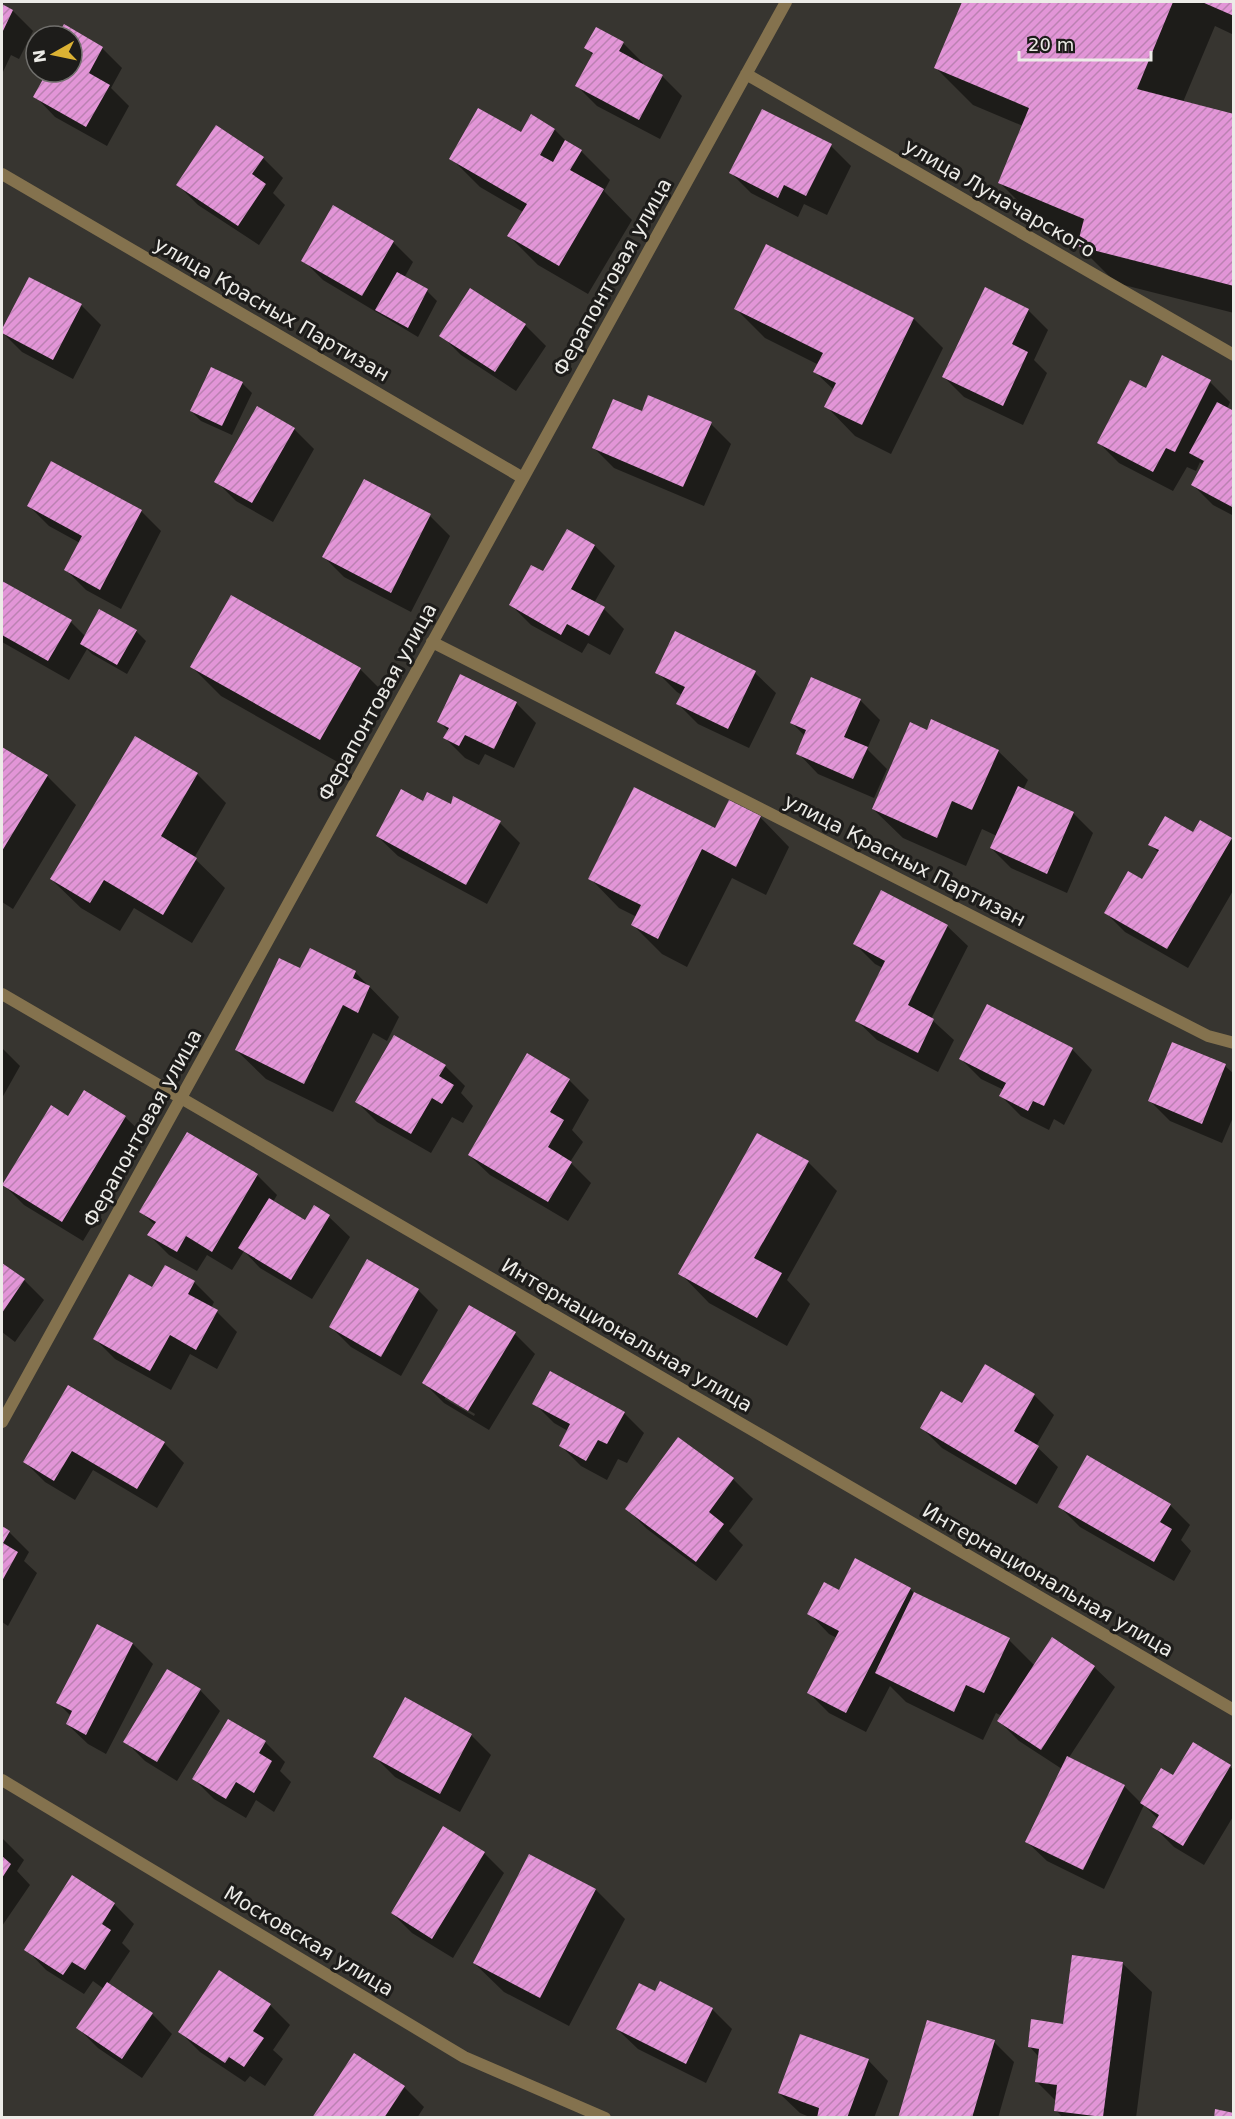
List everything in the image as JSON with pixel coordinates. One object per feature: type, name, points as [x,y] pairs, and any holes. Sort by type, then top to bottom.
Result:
[{"type":"street","name":"Ферапонтовая улица","points":[[2,1422],[786,2]]},
{"type":"street","name":"улица Луначарского","points":[[746,74],[1233,355]]},
{"type":"street","name":"улица Красных Партизан","points":[[2,174],[523,478]]},
{"type":"street","name":"улица Красных Партизан","points":[[432,642],[1208,1036],[1233,1043]]},
{"type":"street","name":"Интернациональная улица","points":[[2,994],[1233,1710]]},
{"type":"street","name":"Московская улица","points":[[2,1780],[464,2057],[605,2118]]},
{"type":"building","points":[[962,2],[1173,2],[1137,89],[1234,114],[1234,286],[1077,246],[1084,219],[998,183],[1029,108],[934,68]]},
{"type":"building","points":[[1202,2],[1234,2],[1234,16]]},
{"type":"building","points":[[2,4],[13,10],[2,33]]},
{"type":"building","points":[[596,27],[624,42],[619,51],[663,75],[639,120],[575,86],[593,53],[584,48]]},
{"type":"building","points":[[84,36],[103,47],[89,73],[110,85],[86,127],[33,97],[40,84],[84,84]]},
{"type":"building","points":[[478,108],[521,132],[531,114],[555,129],[540,155],[553,162],[565,140],[582,150],[570,170],[604,189],[559,266],[507,236],[527,204],[449,159]]},
{"type":"building","points":[[762,109],[832,144],[806,196],[784,185],[778,198],[729,173]]},
{"type":"building","points":[[216,125],[264,157],[252,174],[266,184],[238,226],[176,185]]},
{"type":"building","points":[[333,205],[394,241],[362,296],[301,261]]},
{"type":"building","points":[[766,244],[914,318],[862,425],[824,407],[836,383],[813,372],[823,353],[734,309]]},
{"type":"building","points":[[397,272],[428,289],[408,328],[375,310]]},
{"type":"building","points":[[29,277],[82,304],[53,360],[2,333]]},
{"type":"building","points":[[985,287],[1029,309],[1012,344],[1028,352],[1003,406],[942,377]]},
{"type":"building","points":[[470,288],[526,324],[495,372],[439,336]]},
{"type":"building","points":[[1162,355],[1211,380],[1175,452],[1166,448],[1153,472],[1097,443],[1130,380],[1146,388]]},
{"type":"building","points":[[211,367],[243,382],[222,426],[190,411]]},
{"type":"building","points":[[648,395],[712,422],[683,487],[592,448],[613,399],[642,411]]},
{"type":"building","points":[[1217,402],[1234,411],[1234,508],[1191,485],[1204,461],[1189,453]]},
{"type":"building","points":[[257,406],[295,428],[252,503],[214,482]]},
{"type":"building","points":[[51,461],[142,510],[100,590],[64,570],[82,536],[27,506]]},
{"type":"building","points":[[364,479],[431,514],[391,593],[322,557]]},
{"type":"building","points":[[567,529],[595,545],[571,589],[605,607],[589,636],[567,624],[561,635],[509,605],[531,565],[543,571]]},
{"type":"building","points":[[2,581],[72,620],[48,661],[2,635]]},
{"type":"building","points":[[231,595],[361,668],[320,740],[190,667]]},
{"type":"building","points":[[99,609],[137,630],[117,665],[80,644]]},
{"type":"building","points":[[675,631],[756,671],[728,729],[676,704],[685,687],[655,673]]},
{"type":"building","points":[[460,674],[517,702],[494,749],[465,735],[459,746],[443,738],[449,728],[437,722]]},
{"type":"building","points":[[811,677],[861,699],[844,737],[868,747],[853,779],[796,754],[806,730],[790,723]]},
{"type":"building","points":[[931,719],[999,750],[972,810],[952,801],[937,838],[872,809],[910,722],[927,730]]},
{"type":"building","points":[[135,736],[198,773],[161,836],[197,858],[163,915],[104,880],[90,903],[50,879]]},
{"type":"building","points":[[2,747],[48,775],[2,851]]},
{"type":"building","points":[[1018,786],[1074,812],[1047,874],[990,848]]},
{"type":"building","points":[[634,787],[715,828],[729,800],[761,816],[736,867],[702,849],[658,939],[631,925],[641,905],[588,879]]},
{"type":"building","points":[[401,789],[423,801],[427,792],[451,804],[453,796],[501,821],[466,885],[376,836]]},
{"type":"building","points":[[1165,816],[1193,832],[1200,820],[1232,838],[1167,949],[1104,913],[1128,871],[1142,879],[1159,850],[1148,845]]},
{"type":"building","points":[[881,890],[948,925],[908,1005],[934,1019],[918,1053],[855,1021],[885,961],[853,944]]},
{"type":"building","points":[[310,948],[356,971],[353,978],[370,986],[358,1013],[343,1005],[304,1084],[235,1050],[279,958],[300,968]]},
{"type":"building","points":[[987,1004],[1073,1048],[1044,1106],[1033,1101],[1028,1111],[999,1096],[1006,1083],[959,1059]]},
{"type":"building","points":[[394,1035],[446,1065],[439,1076],[454,1085],[442,1104],[432,1098],[411,1134],[355,1102]]},
{"type":"building","points":[[1172,1042],[1226,1064],[1202,1124],[1148,1101]]},
{"type":"building","points":[[527,1053],[570,1079],[550,1112],[564,1120],[548,1147],[572,1162],[548,1202],[468,1155]]},
{"type":"building","points":[[84,1090],[126,1116],[62,1222],[2,1185],[51,1105],[68,1116]]},
{"type":"building","points":[[187,1132],[258,1174],[212,1252],[186,1236],[177,1252],[147,1235],[156,1222],[139,1212]]},
{"type":"building","points":[[757,1133],[809,1161],[754,1258],[782,1273],[757,1318],[678,1274]]},
{"type":"building","points":[[269,1198],[305,1220],[314,1205],[330,1215],[291,1280],[238,1248]]},
{"type":"building","points":[[367,1259],[419,1289],[381,1357],[329,1327]]},
{"type":"building","points":[[2,1263],[25,1279],[2,1313]]},
{"type":"building","points":[[165,1265],[195,1281],[188,1294],[218,1310],[196,1350],[170,1335],[150,1371],[93,1339],[129,1274],[152,1287]]},
{"type":"building","points":[[469,1305],[516,1332],[468,1411],[422,1383]]},
{"type":"building","points":[[985,1364],[1035,1394],[1014,1431],[1039,1446],[1016,1485],[920,1428],[941,1391],[962,1403]]},
{"type":"building","points":[[550,1371],[625,1412],[607,1444],[598,1440],[586,1461],[559,1446],[570,1424],[532,1404]]},
{"type":"building","points":[[68,1385],[165,1442],[137,1489],[72,1451],[54,1481],[23,1462]]},
{"type":"building","points":[[678,1437],[734,1478],[709,1512],[724,1524],[696,1562],[625,1509]]},
{"type":"building","points":[[1087,1455],[1171,1504],[1160,1522],[1172,1529],[1154,1562],[1058,1507]]},
{"type":"building","points":[[2,1526],[10,1531],[3,1543],[18,1552],[2,1581]]},
{"type":"building","points":[[855,1558],[911,1588],[846,1713],[807,1693],[839,1631],[807,1614],[824,1582],[839,1590]]},
{"type":"building","points":[[914,1592],[1010,1638],[984,1693],[966,1685],[954,1712],[875,1673]]},
{"type":"building","points":[[97,1624],[133,1643],[86,1735],[66,1724],[72,1711],[56,1703]]},
{"type":"building","points":[[1052,1637],[1095,1666],[1041,1750],[997,1721]]},
{"type":"building","points":[[167,1669],[201,1689],[157,1762],[123,1742]]},
{"type":"building","points":[[405,1697],[472,1734],[440,1794],[373,1757]]},
{"type":"building","points":[[228,1719],[266,1741],[259,1753],[272,1761],[254,1793],[236,1782],[226,1799],[192,1779]]},
{"type":"building","points":[[1193,1742],[1231,1765],[1183,1846],[1152,1827],[1159,1815],[1140,1803],[1161,1768],[1173,1775]]},
{"type":"building","points":[[1067,1756],[1125,1785],[1083,1870],[1025,1842]]},
{"type":"building","points":[[443,1826],[485,1852],[432,1939],[391,1913]]},
{"type":"building","points":[[529,1854],[596,1889],[540,1998],[473,1963]]},
{"type":"building","points":[[2,1856],[11,1864],[2,1878]]},
{"type":"building","points":[[72,1875],[115,1903],[102,1924],[111,1930],[85,1970],[72,1962],[63,1975],[24,1950]]},
{"type":"building","points":[[1072,1955],[1123,1962],[1103,2117],[1054,2111],[1057,2085],[1035,2082],[1039,2049],[1028,2047],[1031,2019],[1063,2024]]},
{"type":"building","points":[[219,1970],[271,2004],[253,2031],[264,2038],[244,2067],[229,2057],[225,2063],[178,2032]]},
{"type":"building","points":[[660,1981],[713,2008],[686,2064],[616,2029],[639,1983],[655,1991]]},
{"type":"building","points":[[107,1982],[153,2013],[122,2059],[76,2028]]},
{"type":"building","points":[[927,2020],[995,2040],[972,2118],[898,2118]]},
{"type":"building","points":[[800,2034],[869,2059],[847,2118],[817,2118],[819,2108],[778,2093]]},
{"type":"building","points":[[354,2053],[405,2086],[384,2118],[312,2118]]},
{"type":"building","points":[[1215,2109],[1234,2113],[1234,2118],[1214,2118]]}]
